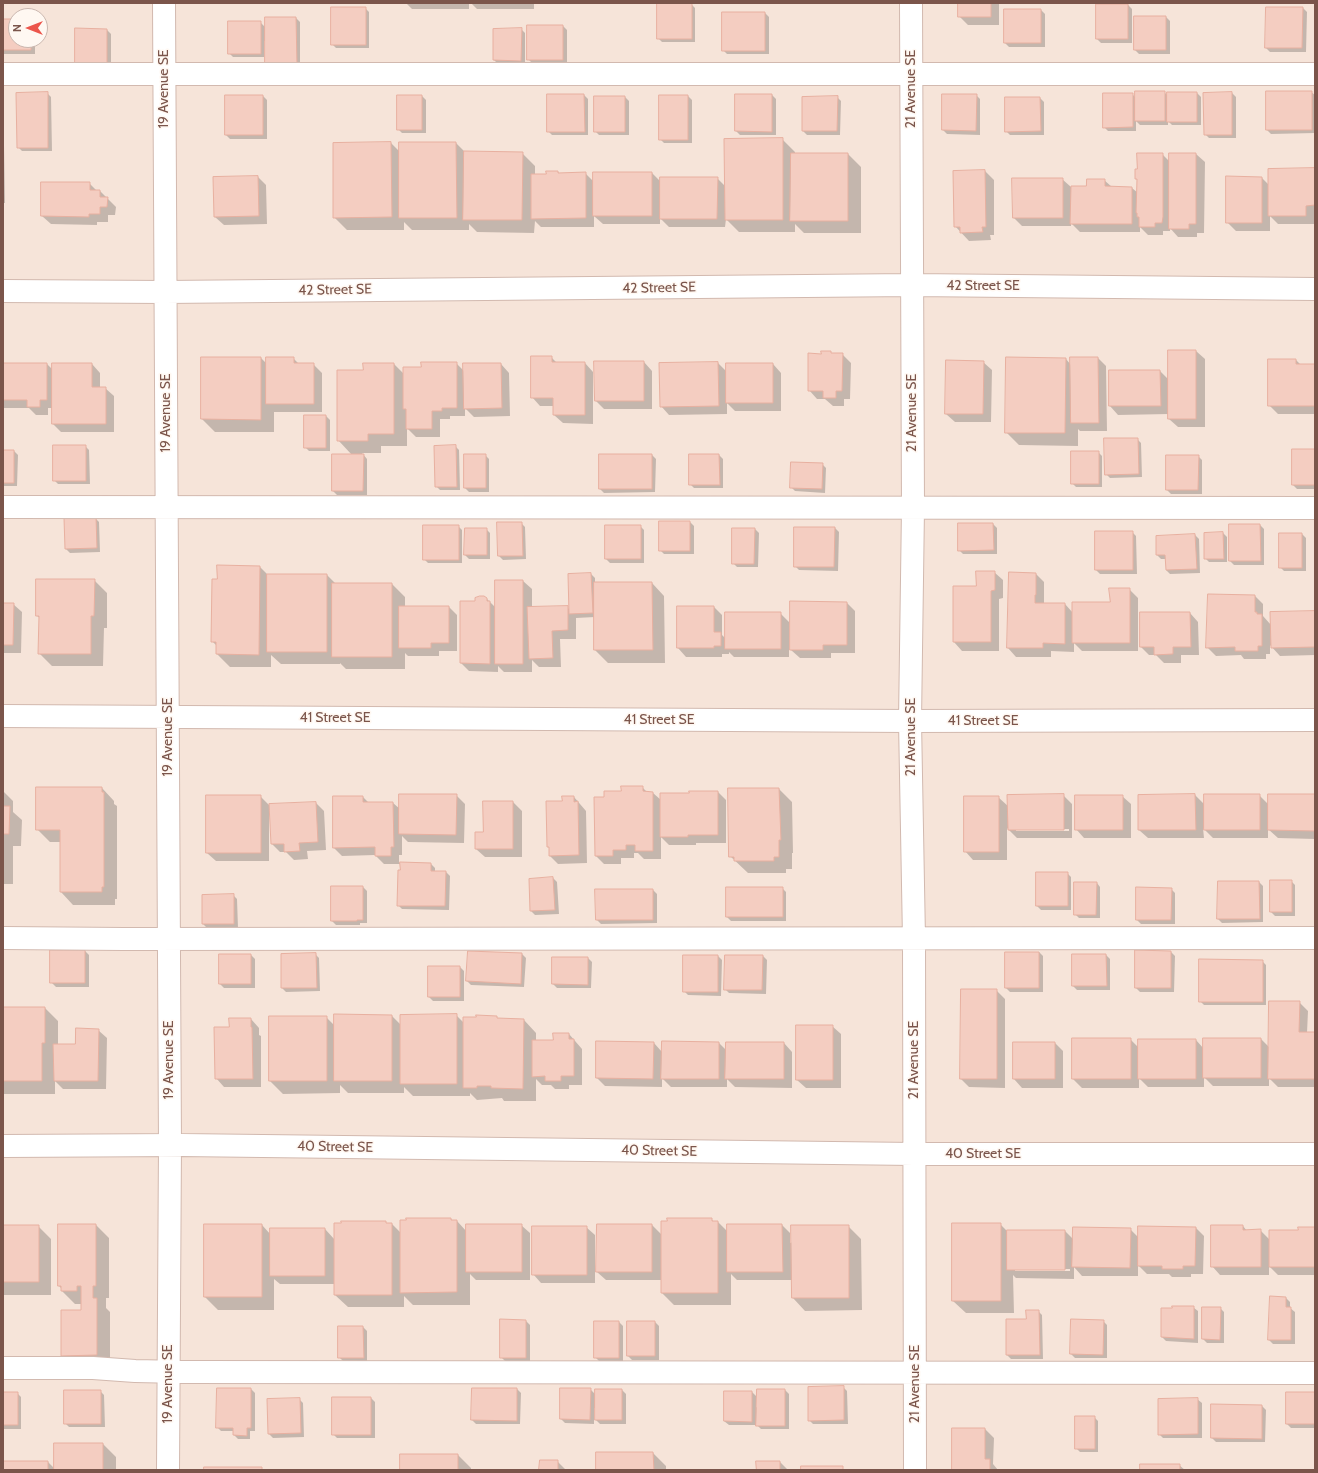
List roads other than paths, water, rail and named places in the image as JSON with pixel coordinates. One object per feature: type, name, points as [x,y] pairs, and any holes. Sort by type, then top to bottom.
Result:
[{"type":"street","name":"19 Avenue SE","points":[[164,3],[170,1145],[168,1470]]},
{"type":"street","name":"21 Avenue SE","points":[[911,3],[913,508],[910,721],[914,939],[915,1470]]},
{"type":"street","points":[[3,74],[1315,74]]},
{"type":"street","name":"42 Street SE","points":[[3,291],[165,292],[912,285],[1315,289]]},
{"type":"street","points":[[3,507],[1315,508]]},
{"type":"street","name":"41 Street SE","points":[[3,716],[910,721],[1315,720]]},
{"type":"street","points":[[3,938],[169,940],[1315,938]]},
{"type":"street","name":"40 Street SE","points":[[3,1146],[170,1145],[914,1154],[1315,1154]]},
{"type":"street","points":[[3,1368],[93,1368],[168,1372],[1315,1373]]}]
